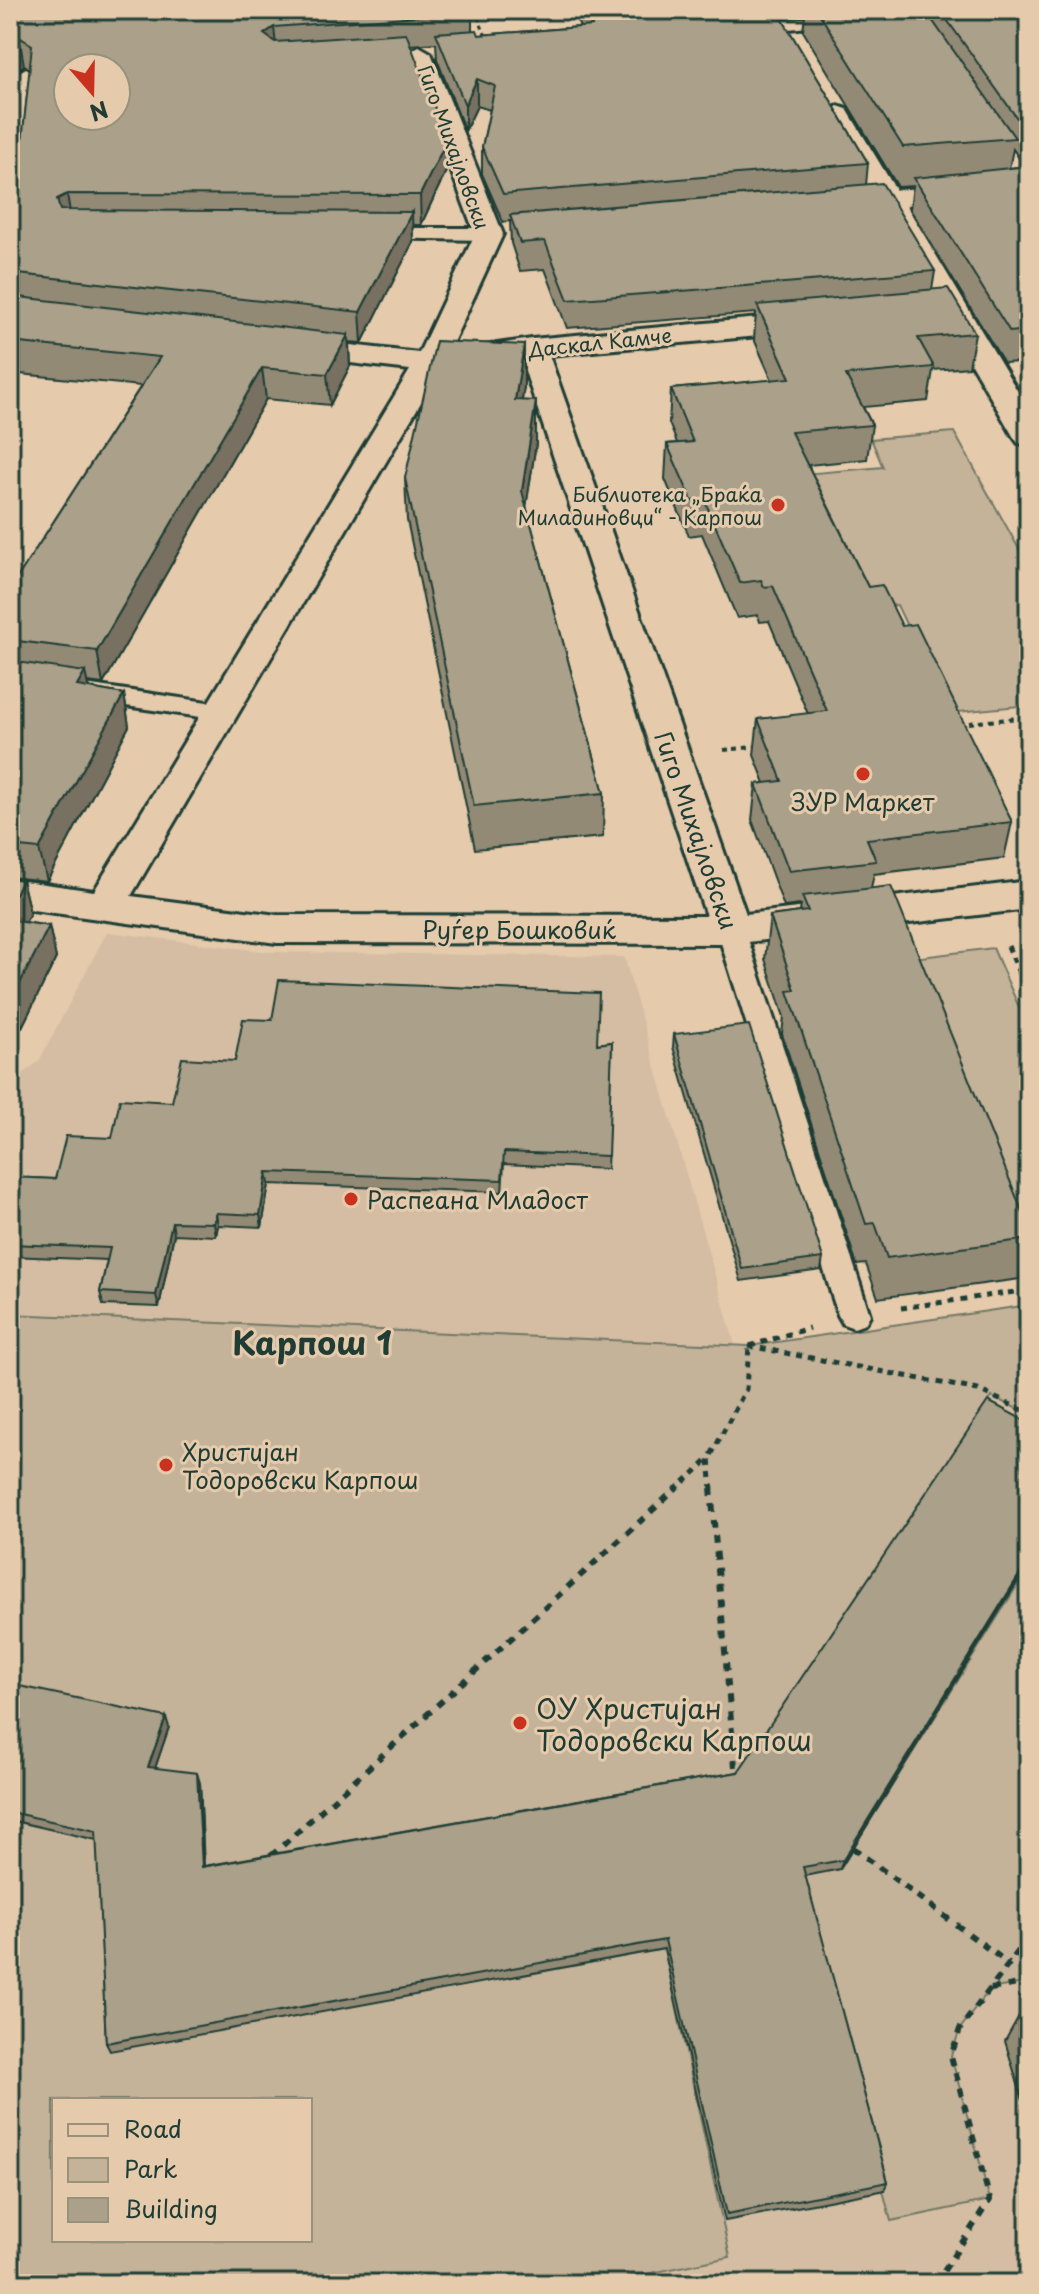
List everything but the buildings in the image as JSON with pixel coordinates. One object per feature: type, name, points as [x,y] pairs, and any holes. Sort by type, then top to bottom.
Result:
[{"type":"street","points":[[784,25],[800,51]]},
{"type":"street","name":"Гиго Михајловски","points":[[104,907],[505,233],[411,53]]},
{"type":"street","points":[[825,91],[1029,436]]},
{"type":"street","points":[[797,206],[1024,182]]},
{"type":"street","points":[[922,312],[954,309]]},
{"type":"street","name":"Даскал Камче","points":[[258,343],[429,363],[532,348],[844,319]]},
{"type":"street","name":"Гиго Михајловски","points":[[532,348],[731,930]]},
{"type":"street","name":"Руѓер Бошковиќ","points":[[10,893],[277,929],[731,930],[1029,895]]},
{"type":"lane","points":[[722,30],[861,19]]},
{"type":"lane","name":"Гиго Михајловски","points":[[411,53],[491,47]]},
{"type":"lane","points":[[10,173],[17,169],[26,73]]},
{"type":"lane","points":[[350,234],[505,233]]},
{"type":"lane","points":[[10,681],[221,712]]},
{"type":"lane","name":"Гиго Михајловски","points":[[731,930],[854,1315]]},
{"type":"path","points":[[475,10],[491,47]]},
{"type":"path","points":[[952,725],[1029,717]]},
{"type":"path","points":[[671,756],[766,746]]},
{"type":"path","points":[[260,1866],[709,1459],[746,1389],[749,1346],[978,1390],[1029,1413]]},
{"type":"path","points":[[709,1459],[736,1782]]},
{"type":"path","points":[[853,1848],[1009,1964]]},
{"type":"path","points":[[935,2284],[990,2200],[951,2056],[960,2029],[1029,1937]]},
{"type":"path","points":[[990,1989],[1029,1982]]},
{"type":"shaded area","name":"ОУ Христијан Тодоровски Карпош","points":[[107,932],[269,952],[624,957],[735,1345],[749,1346],[1029,1305],[1029,2284],[10,2284],[10,1084],[39,1061]]},
{"type":"green space","points":[[954,432],[1029,567],[1029,705],[948,713],[897,605],[870,608],[803,474],[883,467],[871,439]]},
{"type":"green space","points":[[993,948],[1029,1030],[1029,1272],[905,959]]},
{"type":"green space","points":[[1029,1305],[1029,1414],[992,1397],[736,1782],[204,1876],[152,1777],[10,1693],[10,1314],[749,1346]]},
{"type":"green space","points":[[1029,1567],[1029,1982],[990,1989],[960,2029],[951,2056],[990,2200],[891,2221],[800,1876],[840,1869]]},
{"type":"green space","points":[[10,1820],[101,1841],[110,2050],[664,1949],[730,2257],[617,2280],[617,2284],[10,2284]]},
{"type":"place","name":"Библиотека „Браќа Миладиновци“ - Карпош","points":[[778,505]]},
{"type":"place","name":"ЗУР Маркет","points":[[863,774]]},
{"type":"place","name":"Распеана Младост","points":[[351,1199]]},
{"type":"place","name":"Христијан Тодоровски Карпош","points":[[166,1465]]},
{"type":"place","name":"ОУ Христијан Тодоровски Карпош","points":[[520,1723]]},
{"type":"district","name":"Карпош 1","points":[[312,1342]]}]
